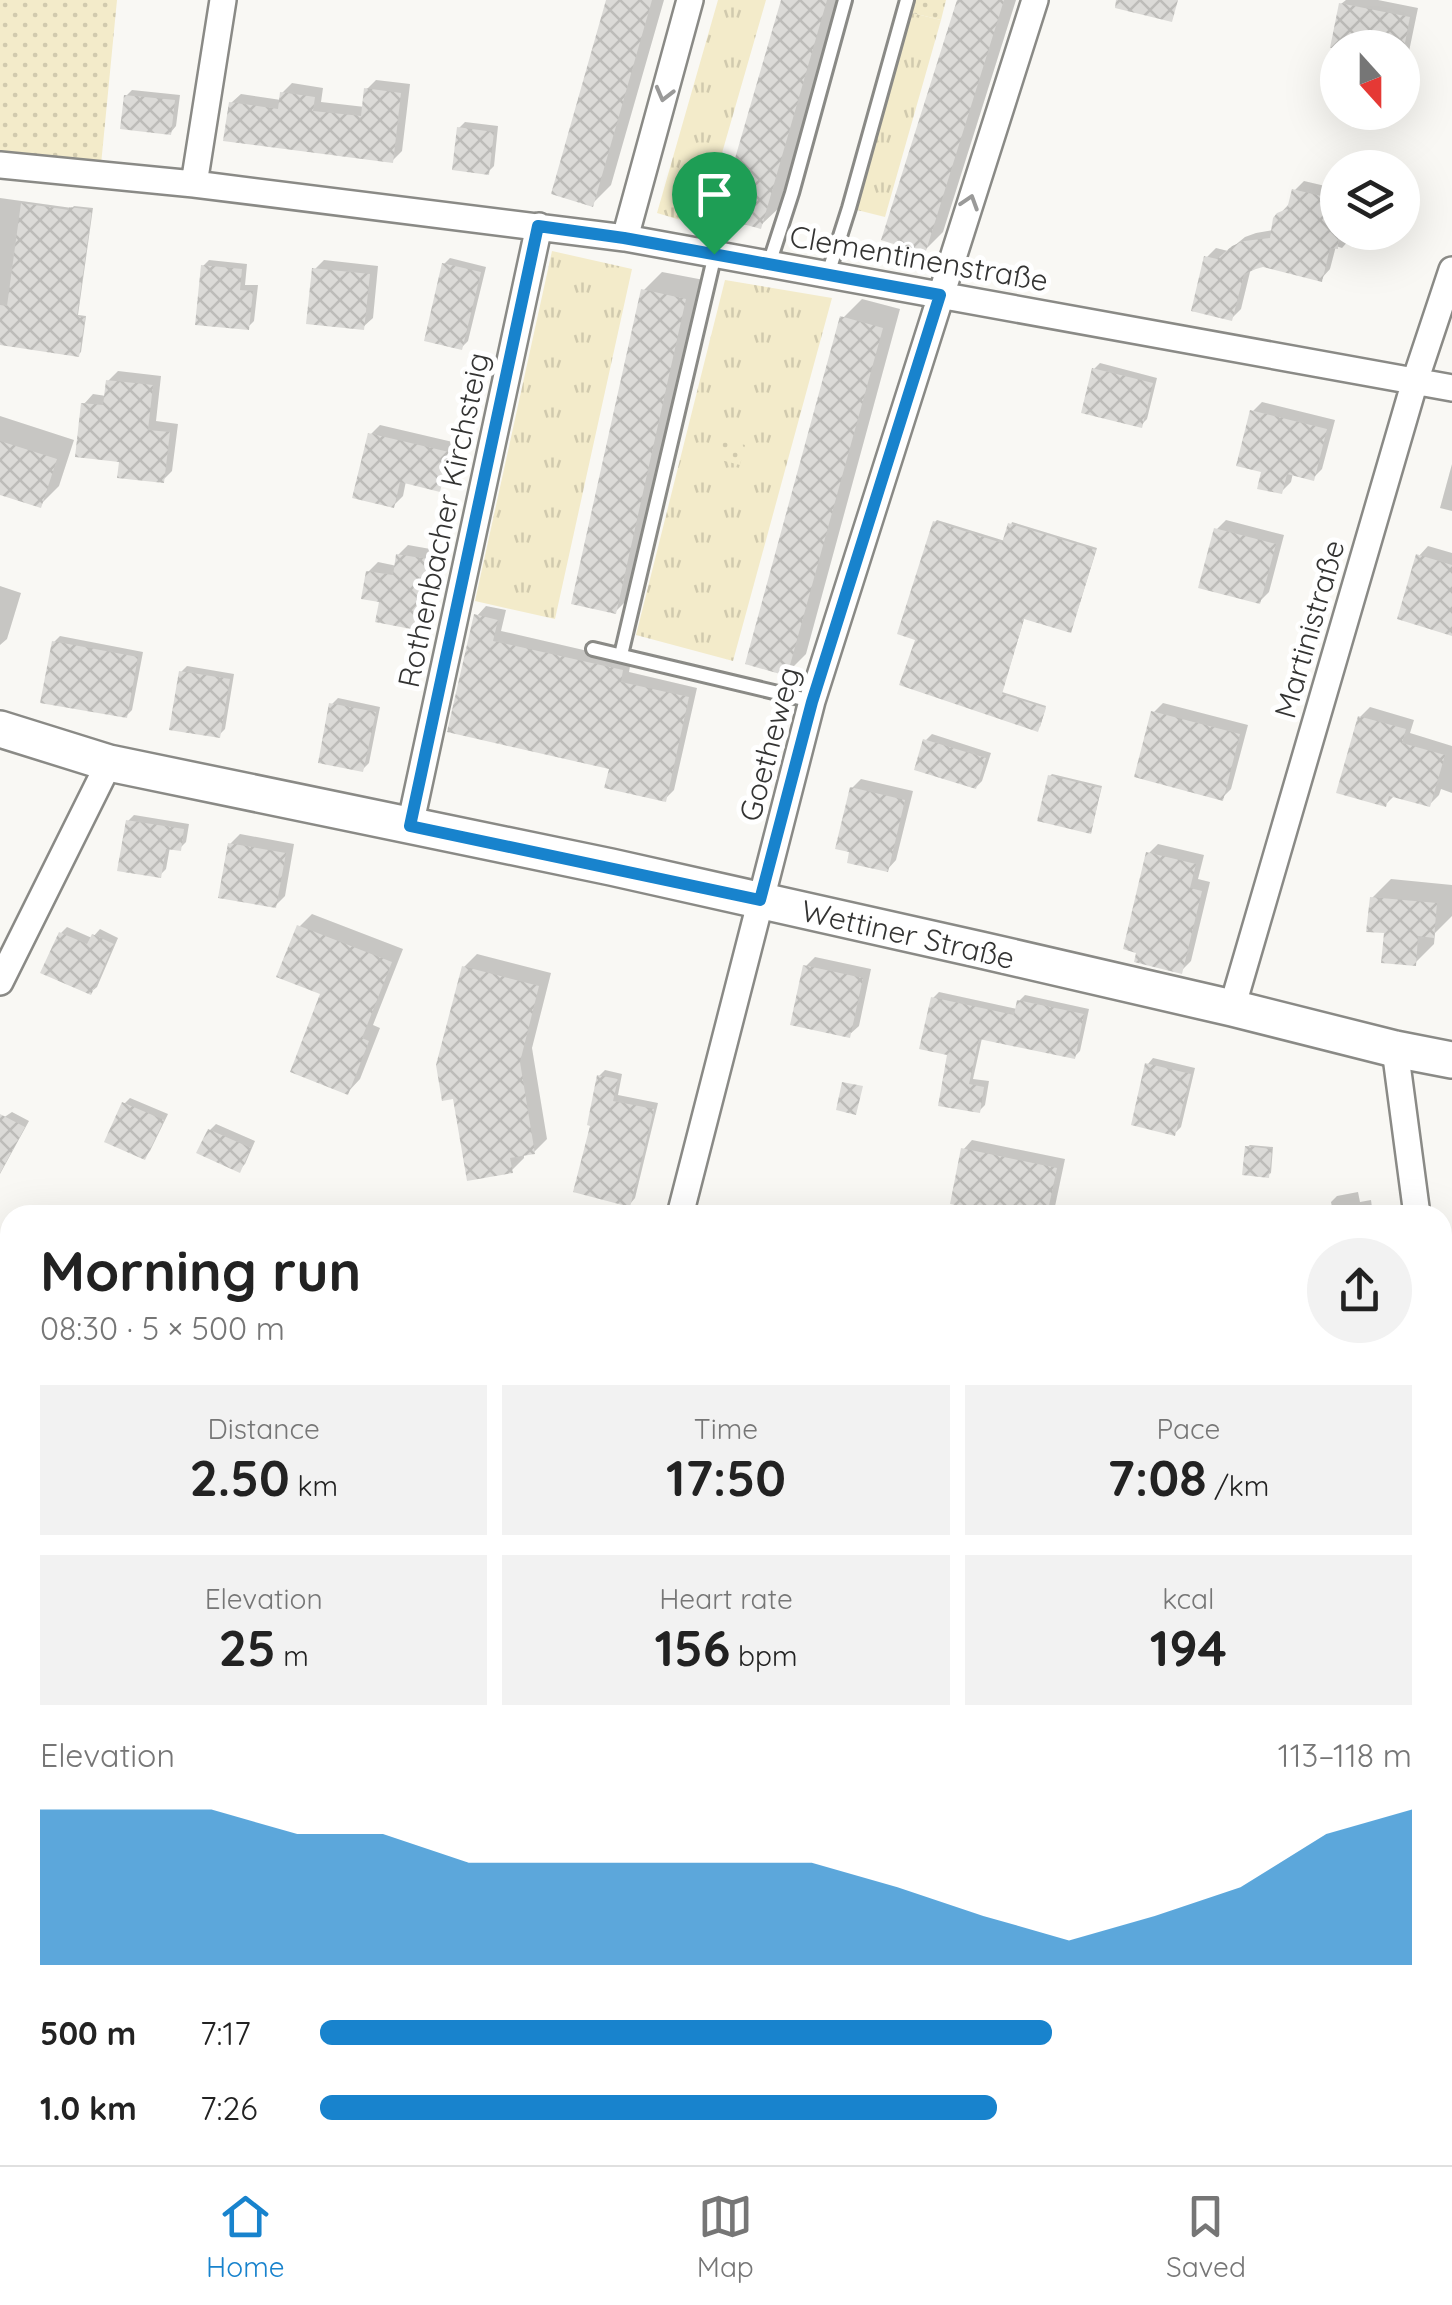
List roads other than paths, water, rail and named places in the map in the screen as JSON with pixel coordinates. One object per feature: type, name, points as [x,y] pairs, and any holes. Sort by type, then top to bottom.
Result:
[{"type":"street","points":[[194,184],[223,0]]},
{"type":"street","points":[[624,238],[690,0]]},
{"type":"street","name":"Goetheweg","points":[[683,1205],[812,702],[1036,0]]},
{"type":"street","name":"Clementinenstraße","points":[[0,165],[194,184],[624,238],[1452,388]]},
{"type":"street","name":"Rothenbacher Kirchsteig","points":[[410,826],[538,226]]},
{"type":"street","name":"Martinistraße","points":[[1232,1008],[1452,270]]},
{"type":"street","name":"Wettiner Straße","points":[[0,729],[110,763],[760,900],[1452,1060]]},
{"type":"street","points":[[0,982],[110,763]]},
{"type":"street","points":[[1395,1049],[1416,1205]]},
{"type":"lane","points":[[770,264],[845,0]]},
{"type":"lane","points":[[828,274],[907,0]]},
{"type":"lane","points":[[621,656],[714,254]]},
{"type":"lane","points":[[593,648],[812,702]]}]
